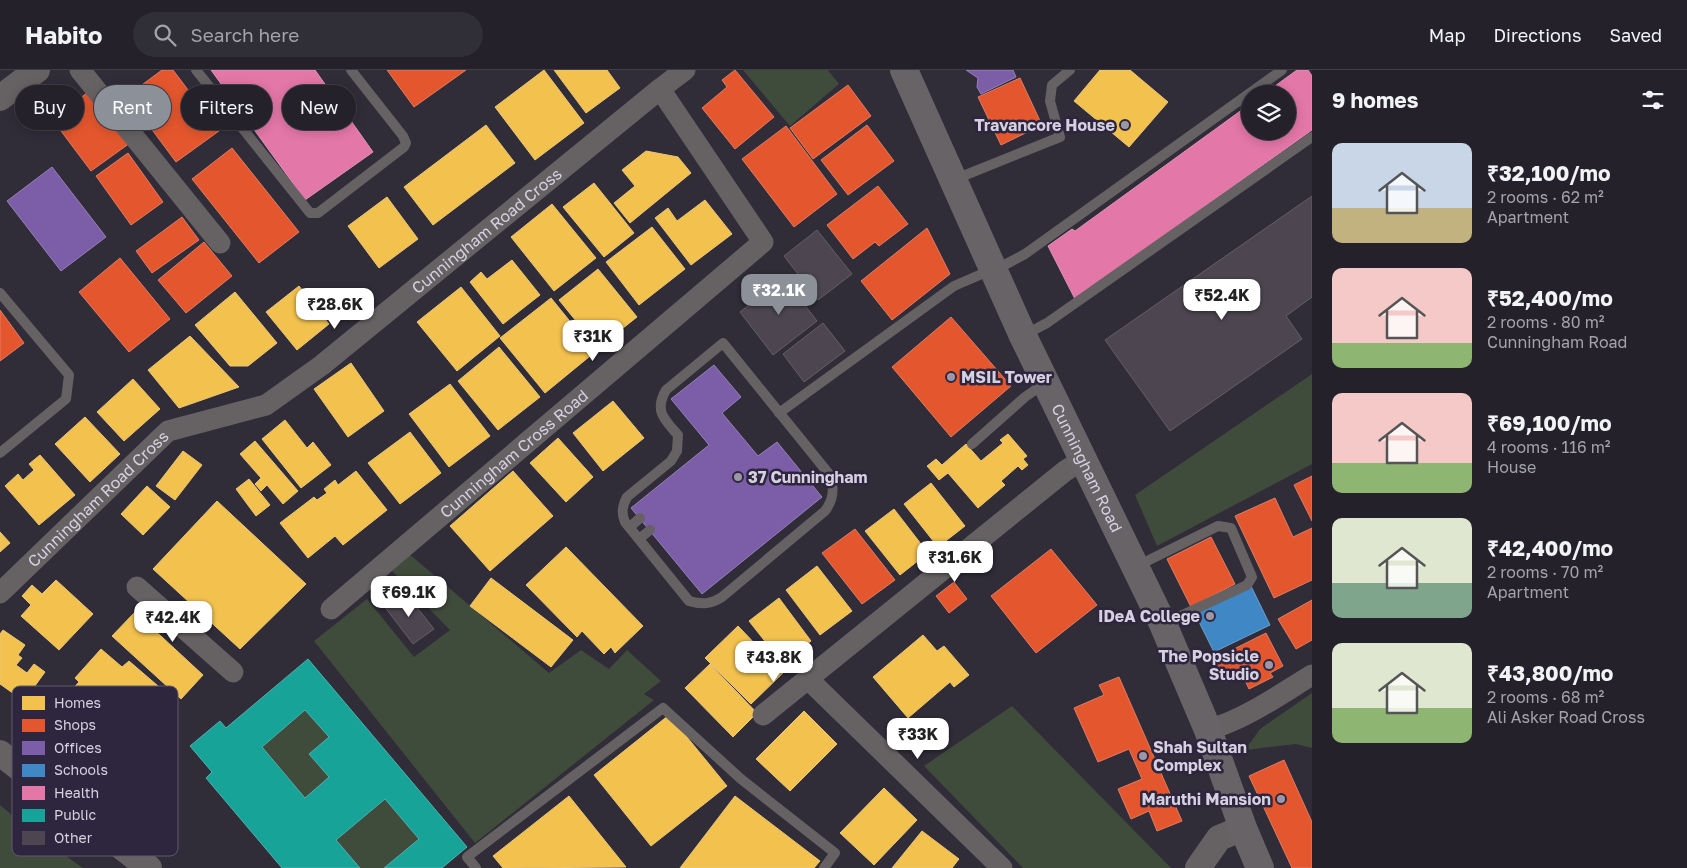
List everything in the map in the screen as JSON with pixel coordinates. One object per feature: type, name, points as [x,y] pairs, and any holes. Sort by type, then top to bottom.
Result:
[{"type":"main road","name":"Cunningham Road","points":[[904,70],[1023,336],[1163,624],[1208,730],[1243,828],[1260,868]]},
{"type":"street","points":[[0,98],[37,70]]},
{"type":"street","points":[[80,70],[220,243]]},
{"type":"street","name":"Cunningham Road Cross","points":[[0,593],[168,431],[266,405],[322,365],[685,70]]},
{"type":"street","name":"Cunningham Cross Road","points":[[331,609],[762,242],[660,89]]},
{"type":"street","points":[[764,715],[1064,471],[1084,459]]},
{"type":"street","points":[[137,587],[233,672]]},
{"type":"street","points":[[1208,730],[1228,724],[1312,675]]},
{"type":"street","points":[[808,679],[1002,868]]},
{"type":"street","points":[[0,753],[12,762]]},
{"type":"street","points":[[1198,868],[1219,838],[1243,828]]},
{"type":"street","points":[[133,856],[149,868]]},
{"type":"lane","points":[[196,70],[310,213],[318,214],[404,147],[406,143],[403,136],[351,70]]},
{"type":"lane","points":[[952,180],[1060,137],[1050,101],[1052,85],[1070,70]]},
{"type":"lane","points":[[779,413],[954,286],[1025,254],[1282,70]]},
{"type":"lane","points":[[1023,336],[1046,323],[1312,137]]},
{"type":"lane","points":[[0,293],[68,375],[66,398],[0,453]]},
{"type":"lane","points":[[723,343],[829,474],[832,483],[832,500],[825,511],[714,602],[704,604],[689,601],[630,527],[623,517],[622,511],[627,497],[671,461],[677,451],[678,435],[663,417],[660,405],[662,397],[666,390],[723,343]]},
{"type":"lane","points":[[972,444],[1022,399],[1046,383]]},
{"type":"lane","points":[[630,527],[640,518]]},
{"type":"lane","points":[[1136,566],[1218,526],[1231,528],[1252,576],[1247,585],[1163,624]]},
{"type":"lane","points":[[639,539],[650,530]]},
{"type":"lane","points":[[476,868],[467,857],[662,708],[741,779],[835,854],[824,868]]},
{"type":"green space","points":[[743,70],[828,70],[839,84],[790,126]]},
{"type":"green space","points":[[1312,374],[1312,464],[1157,546],[1135,495]]},
{"type":"green space","points":[[408,553],[549,673],[581,650],[609,669],[627,650],[661,681],[644,694],[654,700],[475,843],[314,641],[367,599],[414,657],[450,630],[392,571]]},
{"type":"green space","points":[[1312,693],[1312,748],[1296,744],[1245,750],[1260,729]]},
{"type":"green space","points":[[1012,706],[1171,868],[1023,868],[924,766]]},
{"type":"green space","points":[[305,710],[329,737],[309,754],[329,777],[305,798],[262,747]]},
{"type":"green space","points":[[385,799],[419,839],[384,868],[360,868],[336,840]]},
{"type":"green space","points":[[0,805],[12,815],[12,856],[66,856],[83,868],[0,868]]},
{"type":"building: Homes","points":[[544,70],[584,123],[535,160],[495,107]]},
{"type":"building: Homes","points":[[554,70],[607,70],[620,88],[586,113]]},
{"type":"building: Homes","name":"Travancore House","points":[[1100,70],[1130,70],[1168,102],[1129,147],[1074,101]]},
{"type":"building: Homes","points":[[486,125],[515,163],[433,225],[404,187]]},
{"type":"building: Homes","points":[[646,151],[678,157],[691,173],[630,223],[614,203],[635,186],[622,170]]},
{"type":"building: Homes","points":[[594,183],[634,233],[604,257],[563,207]]},
{"type":"building: Homes","points":[[387,197],[418,239],[379,268],[348,226]]},
{"type":"building: Homes","points":[[705,200],[732,234],[691,265],[655,218],[668,208],[677,221]]},
{"type":"building: Homes","points":[[552,204],[596,258],[554,291],[511,237]]},
{"type":"building: Homes","points":[[652,227],[685,269],[639,305],[606,262]]},
{"type":"building: Homes","points":[[512,260],[540,295],[503,324],[470,282],[481,272],[487,279]]},
{"type":"building: Homes","points":[[598,269],[637,317],[598,348],[559,300]]},
{"type":"building: Homes","points":[[299,286],[329,324],[297,350],[266,312]]},
{"type":"building: Homes","points":[[461,287],[500,336],[457,371],[417,322]]},
{"type":"building: Homes","points":[[235,292],[277,343],[248,366],[230,366],[195,325]]},
{"type":"building: Homes","points":[[551,298],[595,352],[545,393],[500,338]]},
{"type":"building: Homes","points":[[190,336],[239,387],[179,408],[148,370]]},
{"type":"building: Homes","points":[[499,347],[540,397],[498,430],[458,381]]},
{"type":"building: Homes","points":[[351,363],[384,411],[348,437],[314,389]]},
{"type":"building: Homes","points":[[133,379],[160,409],[124,441],[97,412]]},
{"type":"building: Homes","points":[[450,384],[490,436],[449,467],[409,414]]},
{"type":"building: Homes","points":[[613,401],[644,438],[603,471],[573,433]]},
{"type":"building: Homes","points":[[85,417],[120,454],[90,482],[55,444]]},
{"type":"building: Homes","points":[[285,420],[307,448],[313,442],[331,465],[301,488],[262,439]]},
{"type":"building: Homes","points":[[410,432],[441,473],[400,504],[368,463]]},
{"type":"building: Homes","points":[[1008,434],[1027,456],[1023,459],[1028,465],[1022,470],[1018,466],[1001,481],[1005,485],[978,508],[948,473],[939,480],[927,466],[936,459],[942,465],[966,444],[981,461],[1003,443],[1000,440]]},
{"type":"building: Homes","points":[[558,438],[593,477],[566,502],[530,463]]},
{"type":"building: Homes","points":[[255,441],[298,491],[283,504],[267,485],[261,491],[255,484],[261,478],[240,454]]},
{"type":"building: Homes","points":[[183,451],[202,465],[175,500],[156,486]]},
{"type":"building: Homes","points":[[40,455],[75,495],[39,525],[5,486],[18,474],[23,480],[34,470],[29,464]]},
{"type":"building: Homes","points":[[356,471],[387,510],[343,545],[335,536],[308,558],[280,523],[314,497],[317,500],[327,493],[324,489],[335,480],[338,485]]},
{"type":"building: Homes","points":[[513,471],[553,516],[490,571],[450,526]]},
{"type":"building: Homes","points":[[249,479],[270,505],[256,516],[236,489]]},
{"type":"building: Homes","points":[[931,483],[965,526],[938,547],[904,504]]},
{"type":"building: Homes","points":[[147,486],[170,507],[143,535],[121,514]]},
{"type":"building: Homes","points":[[217,501],[306,584],[240,649],[153,569]]},
{"type":"building: Homes","points":[[894,509],[928,553],[900,575],[865,531]]},
{"type":"building: Homes","points":[[0,532],[10,543],[0,552]]},
{"type":"building: Homes","points":[[566,547],[643,626],[615,653],[611,647],[604,654],[582,631],[577,637],[526,585]]},
{"type":"building: Homes","points":[[817,566],[852,611],[820,635],[786,590]]},
{"type":"building: Homes","points":[[491,578],[573,640],[551,667],[470,606]]},
{"type":"building: Homes","points":[[56,580],[93,614],[59,650],[21,616],[31,605],[22,596],[32,585],[42,594]]},
{"type":"building: Homes","points":[[779,598],[811,641],[782,663],[749,621]]},
{"type":"building: Homes","points":[[135,612],[203,675],[181,699],[178,696],[178,686],[167,686],[112,636]]},
{"type":"building: Homes","points":[[738,626],[783,673],[751,704],[705,658]]},
{"type":"building: Homes","points":[[3,630],[25,645],[18,655],[22,658],[16,665],[27,673],[34,664],[45,672],[35,686],[12,686],[12,692],[0,684],[0,634]]},
{"type":"building: Homes","points":[[923,635],[937,651],[944,646],[969,675],[954,687],[950,682],[908,718],[873,677]]},
{"type":"building: Homes","points":[[101,649],[122,667],[129,661],[158,686],[75,686],[79,682],[75,678]]},
{"type":"building: Homes","points":[[710,664],[757,713],[733,737],[685,688]]},
{"type":"building: Homes","points":[[804,711],[837,744],[790,791],[756,759]]},
{"type":"building: Homes","points":[[669,715],[727,786],[651,846],[594,775]]},
{"type":"building: Homes","points":[[884,788],[917,820],[874,865],[840,833]]},
{"type":"building: Homes","points":[[569,796],[626,867],[503,868],[493,856]]},
{"type":"building: Homes","points":[[735,796],[820,861],[814,868],[680,868]]},
{"type":"building: Homes","points":[[922,831],[959,859],[952,868],[892,868]]},
{"type":"building: Shops","points":[[162,70],[173,70],[184,85],[181,85],[181,130],[219,131],[176,162],[152,130],[171,130],[171,85],[142,85]]},
{"type":"building: Shops","points":[[387,70],[466,70],[414,107]]},
{"type":"building: Shops","points":[[735,70],[774,117],[735,149],[702,108],[727,87],[722,80]]},
{"type":"building: Shops","points":[[1020,78],[1042,125],[1001,145],[978,97]]},
{"type":"building: Shops","points":[[848,85],[871,116],[813,159],[790,128]]},
{"type":"building: Shops","points":[[91,90],[94,94],[94,130],[120,130],[130,143],[91,171],[60,130],[84,130],[84,95]]},
{"type":"building: Shops","points":[[867,125],[894,161],[848,195],[821,160]]},
{"type":"building: Shops","points":[[786,126],[837,194],[794,227],[742,159]]},
{"type":"building: Shops","points":[[232,148],[299,232],[259,263],[192,179]]},
{"type":"building: Shops","points":[[128,153],[163,202],[131,225],[96,176]]},
{"type":"building: Shops","points":[[878,186],[908,224],[879,246],[875,242],[853,259],[827,225]]},
{"type":"building: Shops","points":[[182,217],[199,240],[152,273],[136,251]]},
{"type":"building: Shops","points":[[927,228],[950,274],[892,320],[861,281]]},
{"type":"building: Shops","points":[[204,242],[232,276],[186,313],[158,280]]},
{"type":"building: Shops","points":[[120,258],[170,319],[129,352],[79,292]]},
{"type":"building: Shops","points":[[0,310],[24,343],[0,361]]},
{"type":"building: Shops","name":"MSIL Tower","points":[[951,317],[1011,386],[951,437],[892,367]]},
{"type":"building: Shops","points":[[1312,476],[1312,521],[1294,485]]},
{"type":"building: Shops","points":[[1275,498],[1293,537],[1312,528],[1312,580],[1274,598],[1235,516]]},
{"type":"building: Shops","points":[[855,529],[895,580],[862,604],[822,553]]},
{"type":"building: Shops","points":[[1211,537],[1235,584],[1191,607],[1167,559]]},
{"type":"building: Shops","points":[[1051,549],[1097,605],[1036,653],[991,596]]},
{"type":"building: Shops","points":[[954,582],[967,599],[949,613],[936,596]]},
{"type":"building: Shops","points":[[1312,600],[1312,640],[1296,649],[1278,619]]},
{"type":"building: Shops","points":[[1266,633],[1283,666],[1270,673],[1273,677],[1249,689],[1242,674],[1226,682],[1214,659]]},
{"type":"building: Shops","name":"Shah Sultan Complex","points":[[1119,677],[1182,821],[1157,831],[1149,811],[1131,819],[1118,789],[1142,779],[1129,749],[1098,762],[1074,708],[1104,695],[1099,685]]},
{"type":"building: Shops","name":"Maruthi Mansion","points":[[1284,760],[1312,822],[1312,868],[1292,868],[1249,776]]},
{"type":"building: Offices","points":[[966,70],[1013,70],[1016,77],[981,94],[977,87],[978,78]]},
{"type":"building: Offices","points":[[52,167],[106,237],[61,271],[7,201]]},
{"type":"building: Offices","name":"37 Cunningham","points":[[714,365],[741,397],[722,413],[758,456],[777,442],[822,497],[702,594],[631,508],[709,445],[671,399]]},
{"type":"building: Schools","points":[[1250,584],[1270,625],[1214,652],[1194,612]]},
{"type":"building: Health","points":[[211,70],[315,70],[326,85],[282,85],[282,130],[356,130],[356,128],[373,152],[305,200],[254,130],[272,130],[272,85],[222,85]]},
{"type":"building: Health","points":[[1297,70],[1308,70],[1312,76],[1312,130],[1075,299],[1048,246],[1072,229],[1075,231],[1241,111],[1241,140],[1296,140],[1296,85],[1276,85]]},
{"type":"building: Public","points":[[308,659],[467,847],[442,868],[384,868],[419,839],[385,799],[336,840],[360,868],[282,868],[206,778],[212,772],[190,746],[220,721],[226,728]],"holes":[[[305,710],[329,737],[309,754],[329,777],[305,798],[262,747]]]},
{"type":"building: Other","points":[[1312,196],[1312,297],[1286,316],[1302,339],[1170,431],[1105,340]]},
{"type":"building: Other","points":[[817,230],[852,274],[818,300],[784,256]]},
{"type":"building: Other","points":[[784,278],[817,321],[773,355],[740,312]]},
{"type":"building: Other","points":[[823,323],[845,351],[804,382],[783,354]]},
{"type":"building: Other","points":[[404,591],[434,629],[413,644],[384,606]]},
{"type":"place","name":"Travancore House","points":[[1125,125]]},
{"type":"place","name":"MSIL Tower","points":[[951,377]]},
{"type":"place","name":"37 Cunningham","points":[[738,477]]},
{"type":"place","name":"IDeA College","points":[[1210,616]]},
{"type":"place","name":"The Popsicle Studio","points":[[1269,665]]},
{"type":"place","name":"Shah Sultan Complex","points":[[1143,756]]},
{"type":"place","name":"Maruthi Mansion","points":[[1281,799]]}]
